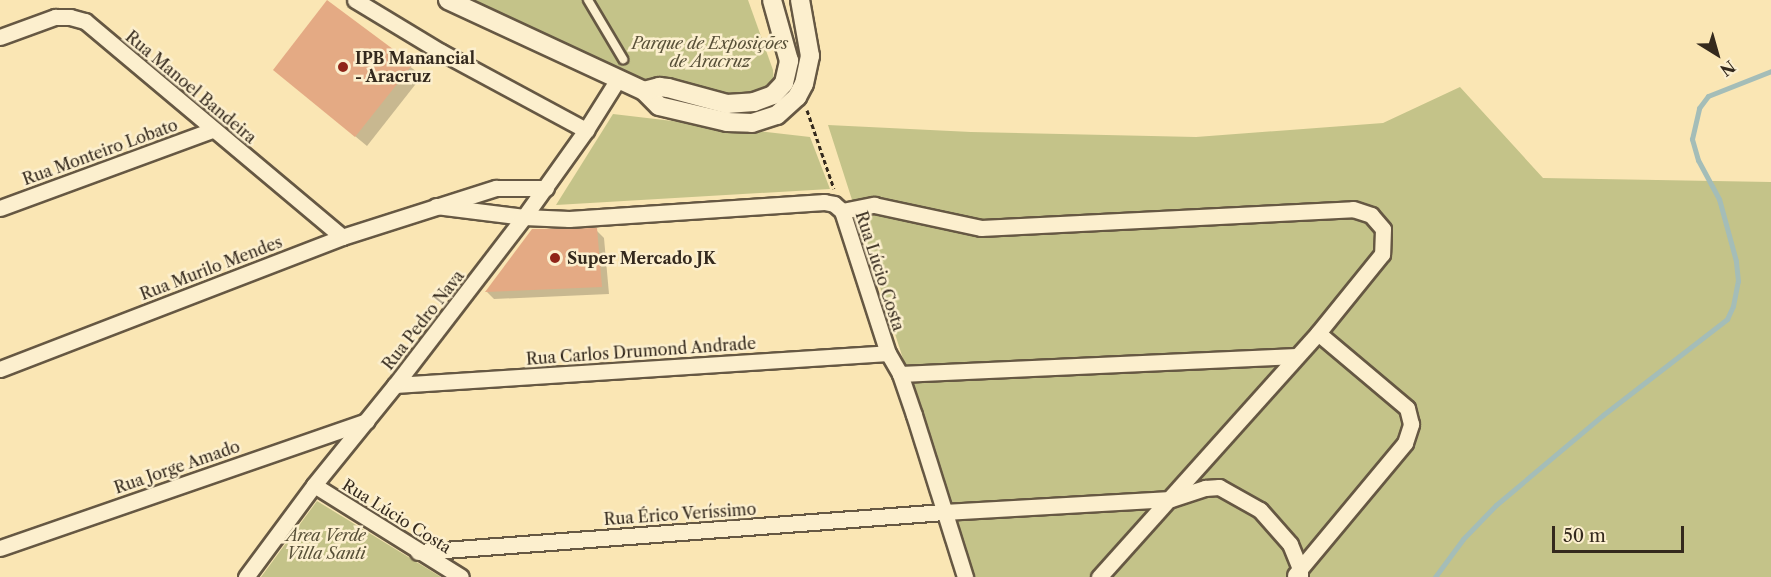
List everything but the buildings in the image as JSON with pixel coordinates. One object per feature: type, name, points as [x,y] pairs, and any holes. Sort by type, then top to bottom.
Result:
[{"type":"street","points":[[355,0],[441,52],[586,130]]},
{"type":"street","points":[[448,0],[644,91],[659,106],[727,122],[758,123],[782,111],[801,92],[809,69],[810,56],[800,0]]},
{"type":"street","points":[[644,91],[659,87],[727,104],[742,105],[761,100],[778,90],[789,73],[789,61],[772,0]]},
{"type":"street","name":"Rua Manoel Bandeira","points":[[0,37],[55,17],[70,16],[84,21],[342,237]]},
{"type":"street","name":"Rua Pedro Nava","points":[[246,577],[314,485],[367,421],[524,218],[586,130],[618,79]]},
{"type":"street","name":"Rua Monteiro Lobato","points":[[0,208],[212,130]]},
{"type":"street","name":"Rua Murilo Mendes","points":[[0,369],[342,237],[496,188],[546,188]]},
{"type":"street","name":"Rua Lúcio Costa","points":[[524,218],[579,219],[824,202],[834,204],[842,211],[888,353],[900,374],[965,577]]},
{"type":"street","points":[[842,211],[874,205],[981,228],[1353,209],[1371,215],[1383,229],[1382,254],[1318,333],[1100,577]]},
{"type":"street","name":"Rua Murilo Mendes","points":[[436,206],[524,218]]},
{"type":"street","points":[[1298,574],[1405,443],[1411,424],[1407,408],[1318,333]]},
{"type":"street","name":"Rua Carlos Drumond Andrade","points":[[395,385],[888,353]]},
{"type":"street","points":[[900,374],[1298,356]]},
{"type":"street","name":"Rua Jorge Amado","points":[[0,548],[367,421]]},
{"type":"street","name":"Rua Lúcio Costa","points":[[314,485],[461,577]]},
{"type":"street","points":[[1171,499],[1204,488],[1219,487],[1260,510],[1290,544],[1298,574]]},
{"type":"street","name":"Rua Érico Veríssimo","points":[[418,552],[944,512],[1171,499]]},
{"type":"lane","points":[[588,0],[623,59]]},
{"type":"path","points":[[801,92],[842,211]]},
{"type":"green space","name":"Parque de Exposições de Aracruz","points":[[445,0],[748,0],[773,70],[774,85],[746,110],[736,113],[727,112],[628,82]]},
{"type":"green space","points":[[1460,87],[1543,178],[1771,182],[1771,577],[973,577],[828,125],[971,132],[1196,137],[1383,123]]},
{"type":"green space","points":[[613,114],[810,137],[830,189],[556,205]]},
{"type":"green space","name":"Area Verde Villa Santi","points":[[317,501],[441,577],[261,577]]},
{"type":"waterway","points":[[1435,577],[1463,539],[1496,505],[1603,415],[1727,319],[1733,306],[1738,281],[1736,261],[1719,199],[1698,160],[1692,139],[1699,108],[1708,96],[1771,71]]},
{"type":"place","name":"IPB Manancial - Aracruz","points":[[343,67]]},
{"type":"place","name":"Super Mercado JK","points":[[555,258]]}]
